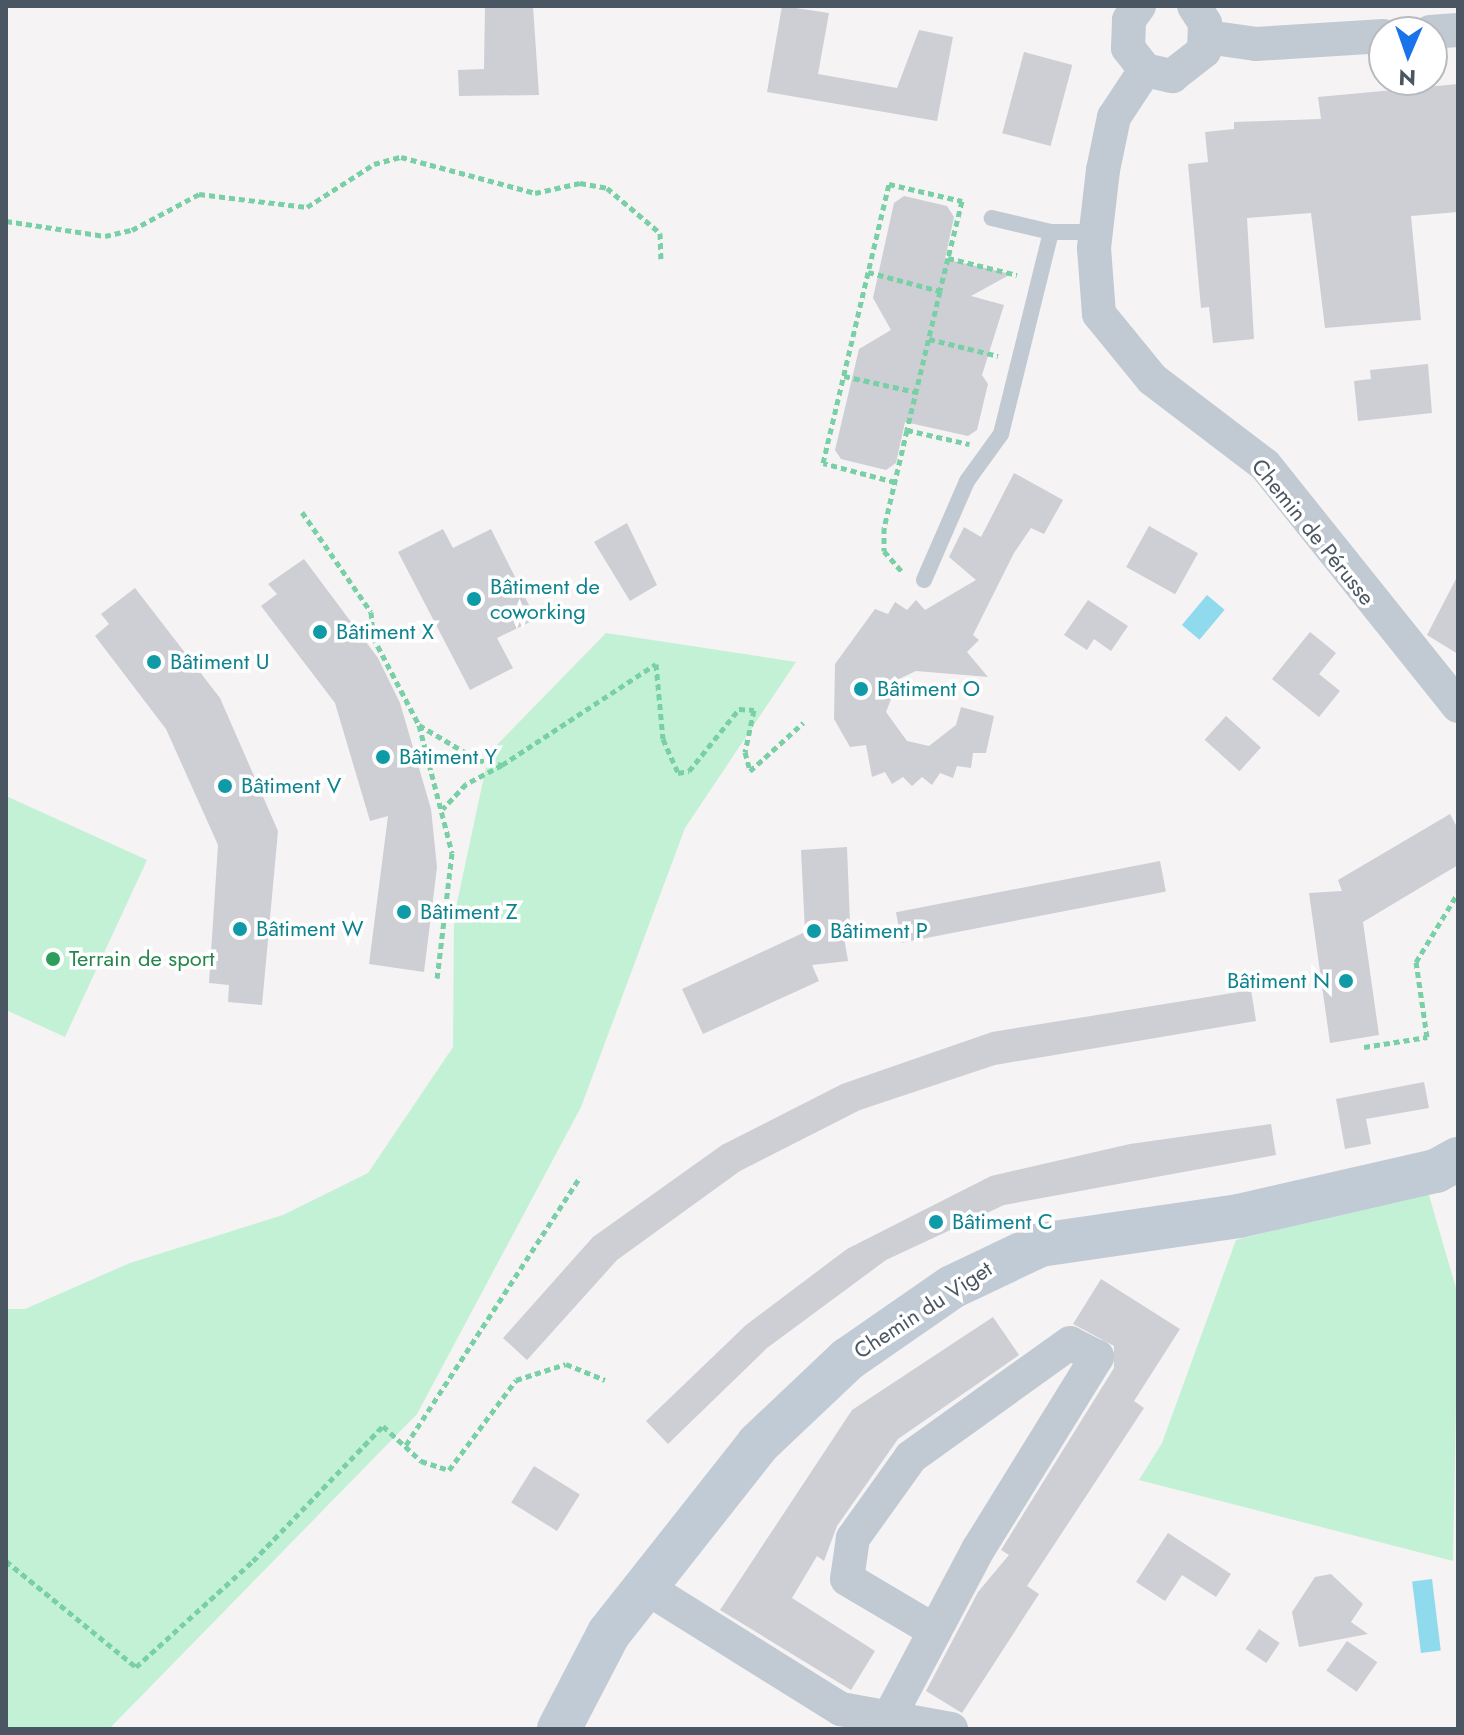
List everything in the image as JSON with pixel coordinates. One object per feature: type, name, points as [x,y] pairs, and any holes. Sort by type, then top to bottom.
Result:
[{"type":"street","points":[[1139,6],[1126,34],[1145,70],[1185,71],[1201,21],[1256,44],[1368,37]]},
{"type":"street","name":"Chemin de Pérusse","points":[[1145,70],[1114,117],[1096,232],[1099,314],[1152,379],[1265,465],[1458,706]]},
{"type":"street","name":"Chemin du Viget","points":[[559,1729],[586,1670],[758,1444],[811,1390],[900,1321],[1002,1258],[1079,1236],[1329,1197],[1458,1159]]},
{"type":"street","points":[[884,1723],[1097,1357],[1070,1343],[911,1457],[853,1538],[847,1579],[935,1631]]},
{"type":"street","points":[[647,1588],[841,1709],[884,1723],[951,1729]]},
{"type":"lane","points":[[992,218],[1051,232],[1096,232]]},
{"type":"lane","points":[[924,580],[989,449],[1001,434],[1051,232]]},
{"type":"path","points":[[6,221],[105,236],[132,230],[199,194],[307,207],[374,164],[401,157],[535,193],[580,183],[607,188],[660,233],[661,259]]},
{"type":"path","points":[[895,482],[823,463],[889,184],[962,201],[895,482],[884,551],[905,576]]},
{"type":"path","points":[[948,258],[1039,280]]},
{"type":"path","points":[[868,272],[940,291]]},
{"type":"path","points":[[929,339],[1019,361]]},
{"type":"path","points":[[844,376],[916,392]]},
{"type":"path","points":[[907,430],[989,449]]},
{"type":"path","points":[[302,512],[371,612],[373,637],[419,725],[452,853],[437,978]]},
{"type":"path","points":[[442,810],[466,784],[502,765],[656,664],[663,739],[678,773],[689,771],[739,709],[754,710],[745,752],[750,771],[803,723]]},
{"type":"path","points":[[419,725],[478,760],[502,765]]},
{"type":"path","points":[[1364,1047],[1427,1037],[1416,962],[1458,893]]},
{"type":"path","points":[[406,1445],[580,1177]]},
{"type":"path","points":[[6,1561],[136,1667],[253,1561],[383,1426],[406,1445],[449,1470],[516,1380],[566,1364],[605,1380]]},
{"type":"green space","points":[[606,633],[796,662],[685,828],[581,1107],[417,1414],[109,1729],[6,1729],[6,1309],[25,1309],[130,1263],[283,1215],[368,1173],[453,1047],[454,917],[489,753]]},
{"type":"green space","name":"Terrain de sport","points":[[6,796],[147,860],[65,1037],[6,1010]]},
{"type":"green space","points":[[1428,1192],[1458,1295],[1453,1561],[1139,1480],[1162,1443],[1236,1240]]},
{"type":"water","points":[[1207,595],[1225,610],[1200,640],[1182,625]]},
{"type":"water","points":[[1432,1579],[1441,1650],[1421,1653],[1412,1581]]},
{"type":"building","points":[[485,6],[533,6],[539,95],[459,96],[458,70],[484,69]]},
{"type":"building","points":[[782,6],[829,13],[818,74],[897,88],[919,30],[953,37],[937,121],[767,92]]},
{"type":"building","points":[[1024,52],[1072,65],[1051,146],[1002,133]]},
{"type":"building","points":[[1458,84],[1458,212],[1411,216],[1421,320],[1325,328],[1311,213],[1247,218],[1254,339],[1213,343],[1209,307],[1201,308],[1188,164],[1208,162],[1205,132],[1234,129],[1234,122],[1321,119],[1318,97],[1368,92],[1368,96],[1448,96],[1448,85]]},
{"type":"building","points":[[904,196],[947,206],[954,217],[945,259],[1011,274],[971,296],[1004,305],[982,375],[988,384],[977,430],[968,436],[905,422],[896,463],[886,470],[841,459],[835,450],[859,349],[891,330],[873,298],[894,203]]},
{"type":"building","points":[[1428,364],[1432,413],[1358,421],[1354,381],[1371,379],[1370,370]]},
{"type":"building","name":"Bâtiment O","points":[[1014,473],[1063,500],[1044,534],[1031,528],[1014,553],[973,635],[979,640],[967,652],[988,677],[916,671],[899,679],[886,712],[907,741],[929,746],[956,725],[961,707],[994,716],[986,753],[973,753],[971,768],[957,766],[953,778],[940,773],[932,785],[922,777],[912,786],[903,777],[892,784],[885,772],[872,777],[866,745],[850,747],[834,719],[835,664],[875,609],[888,614],[895,602],[907,610],[916,600],[925,610],[976,580],[949,557],[964,527],[981,537]]},
{"type":"building","points":[[627,523],[657,585],[630,601],[594,542]]},
{"type":"building","points":[[1149,526],[1198,553],[1175,594],[1126,567]]},
{"type":"building","name":"Bâtiment de coworking","points":[[443,529],[453,548],[491,529],[536,619],[497,638],[513,668],[470,690],[398,552]]},
{"type":"building","points":[[304,559],[378,658],[400,703],[431,809],[437,867],[424,972],[369,964],[388,816],[370,821],[335,703],[261,606],[277,594],[268,584]]},
{"type":"building","points":[[1458,575],[1458,654],[1427,635]]},
{"type":"building","points":[[135,588],[220,698],[278,831],[262,1005],[228,1002],[229,985],[209,983],[218,845],[166,729],[95,636],[109,624],[101,614]]},
{"type":"building","points":[[1088,600],[1128,626],[1111,651],[1094,639],[1087,650],[1064,635]]},
{"type":"building","points":[[1310,632],[1336,653],[1319,674],[1340,691],[1319,717],[1272,679]]},
{"type":"building","points":[[1226,716],[1261,747],[1240,771],[1205,740]]},
{"type":"building","name":"Bâtiment N","points":[[1450,814],[1458,829],[1458,865],[1363,922],[1379,1035],[1330,1043],[1309,893],[1342,891],[1338,880]]},
{"type":"building","name":"Bâtiment P","points":[[847,847],[850,924],[842,925],[848,961],[812,965],[819,981],[703,1034],[682,989],[805,932],[801,850]]},
{"type":"building","points":[[1160,861],[1166,891],[902,943],[896,912]]},
{"type":"building","points":[[1251,990],[1256,1021],[995,1065],[860,1110],[740,1171],[617,1260],[527,1360],[503,1338],[593,1237],[722,1145],[842,1084],[992,1032]]},
{"type":"building","points":[[1424,1082],[1429,1108],[1366,1119],[1371,1144],[1345,1149],[1336,1099]]},
{"type":"building","points":[[1271,1124],[1276,1155],[1004,1205],[886,1260],[767,1348],[668,1444],[646,1421],[746,1325],[847,1249],[991,1176],[1130,1144]]},
{"type":"building","points":[[1101,1279],[1180,1329],[1134,1401],[1144,1408],[1027,1586],[1039,1594],[962,1713],[926,1691],[978,1592],[1009,1555],[1001,1550],[1114,1368],[1114,1346],[1073,1324]]},
{"type":"building","points":[[993,1317],[1019,1355],[898,1439],[837,1526],[824,1561],[817,1556],[792,1598],[875,1651],[851,1690],[720,1610],[852,1410]]},
{"type":"building","points":[[534,1466],[580,1495],[557,1531],[511,1502]]},
{"type":"building","points":[[1168,1533],[1231,1574],[1216,1597],[1182,1575],[1165,1601],[1136,1582]]},
{"type":"building","points":[[1331,1574],[1363,1604],[1351,1622],[1368,1634],[1299,1647],[1292,1612],[1315,1577]]},
{"type":"building","points":[[1259,1629],[1280,1643],[1266,1663],[1246,1649]]},
{"type":"building","points":[[1347,1641],[1377,1662],[1357,1692],[1326,1670]]},
{"type":"place","name":"Bâtiment de coworking","points":[[474,599]]},
{"type":"place","name":"Bâtiment X","points":[[320,632]]},
{"type":"place","name":"Bâtiment U","points":[[154,662]]},
{"type":"place","name":"Bâtiment O","points":[[861,689]]},
{"type":"place","name":"Bâtiment Y","points":[[383,757]]},
{"type":"place","name":"Bâtiment V","points":[[225,786]]},
{"type":"place","name":"Bâtiment Z","points":[[404,912]]},
{"type":"place","name":"Bâtiment W","points":[[240,929]]},
{"type":"place","name":"Bâtiment P","points":[[814,931]]},
{"type":"place","name":"Terrain de sport","points":[[53,959]]},
{"type":"place","name":"Bâtiment N","points":[[1346,981]]},
{"type":"place","name":"Bâtiment C","points":[[936,1222]]}]
